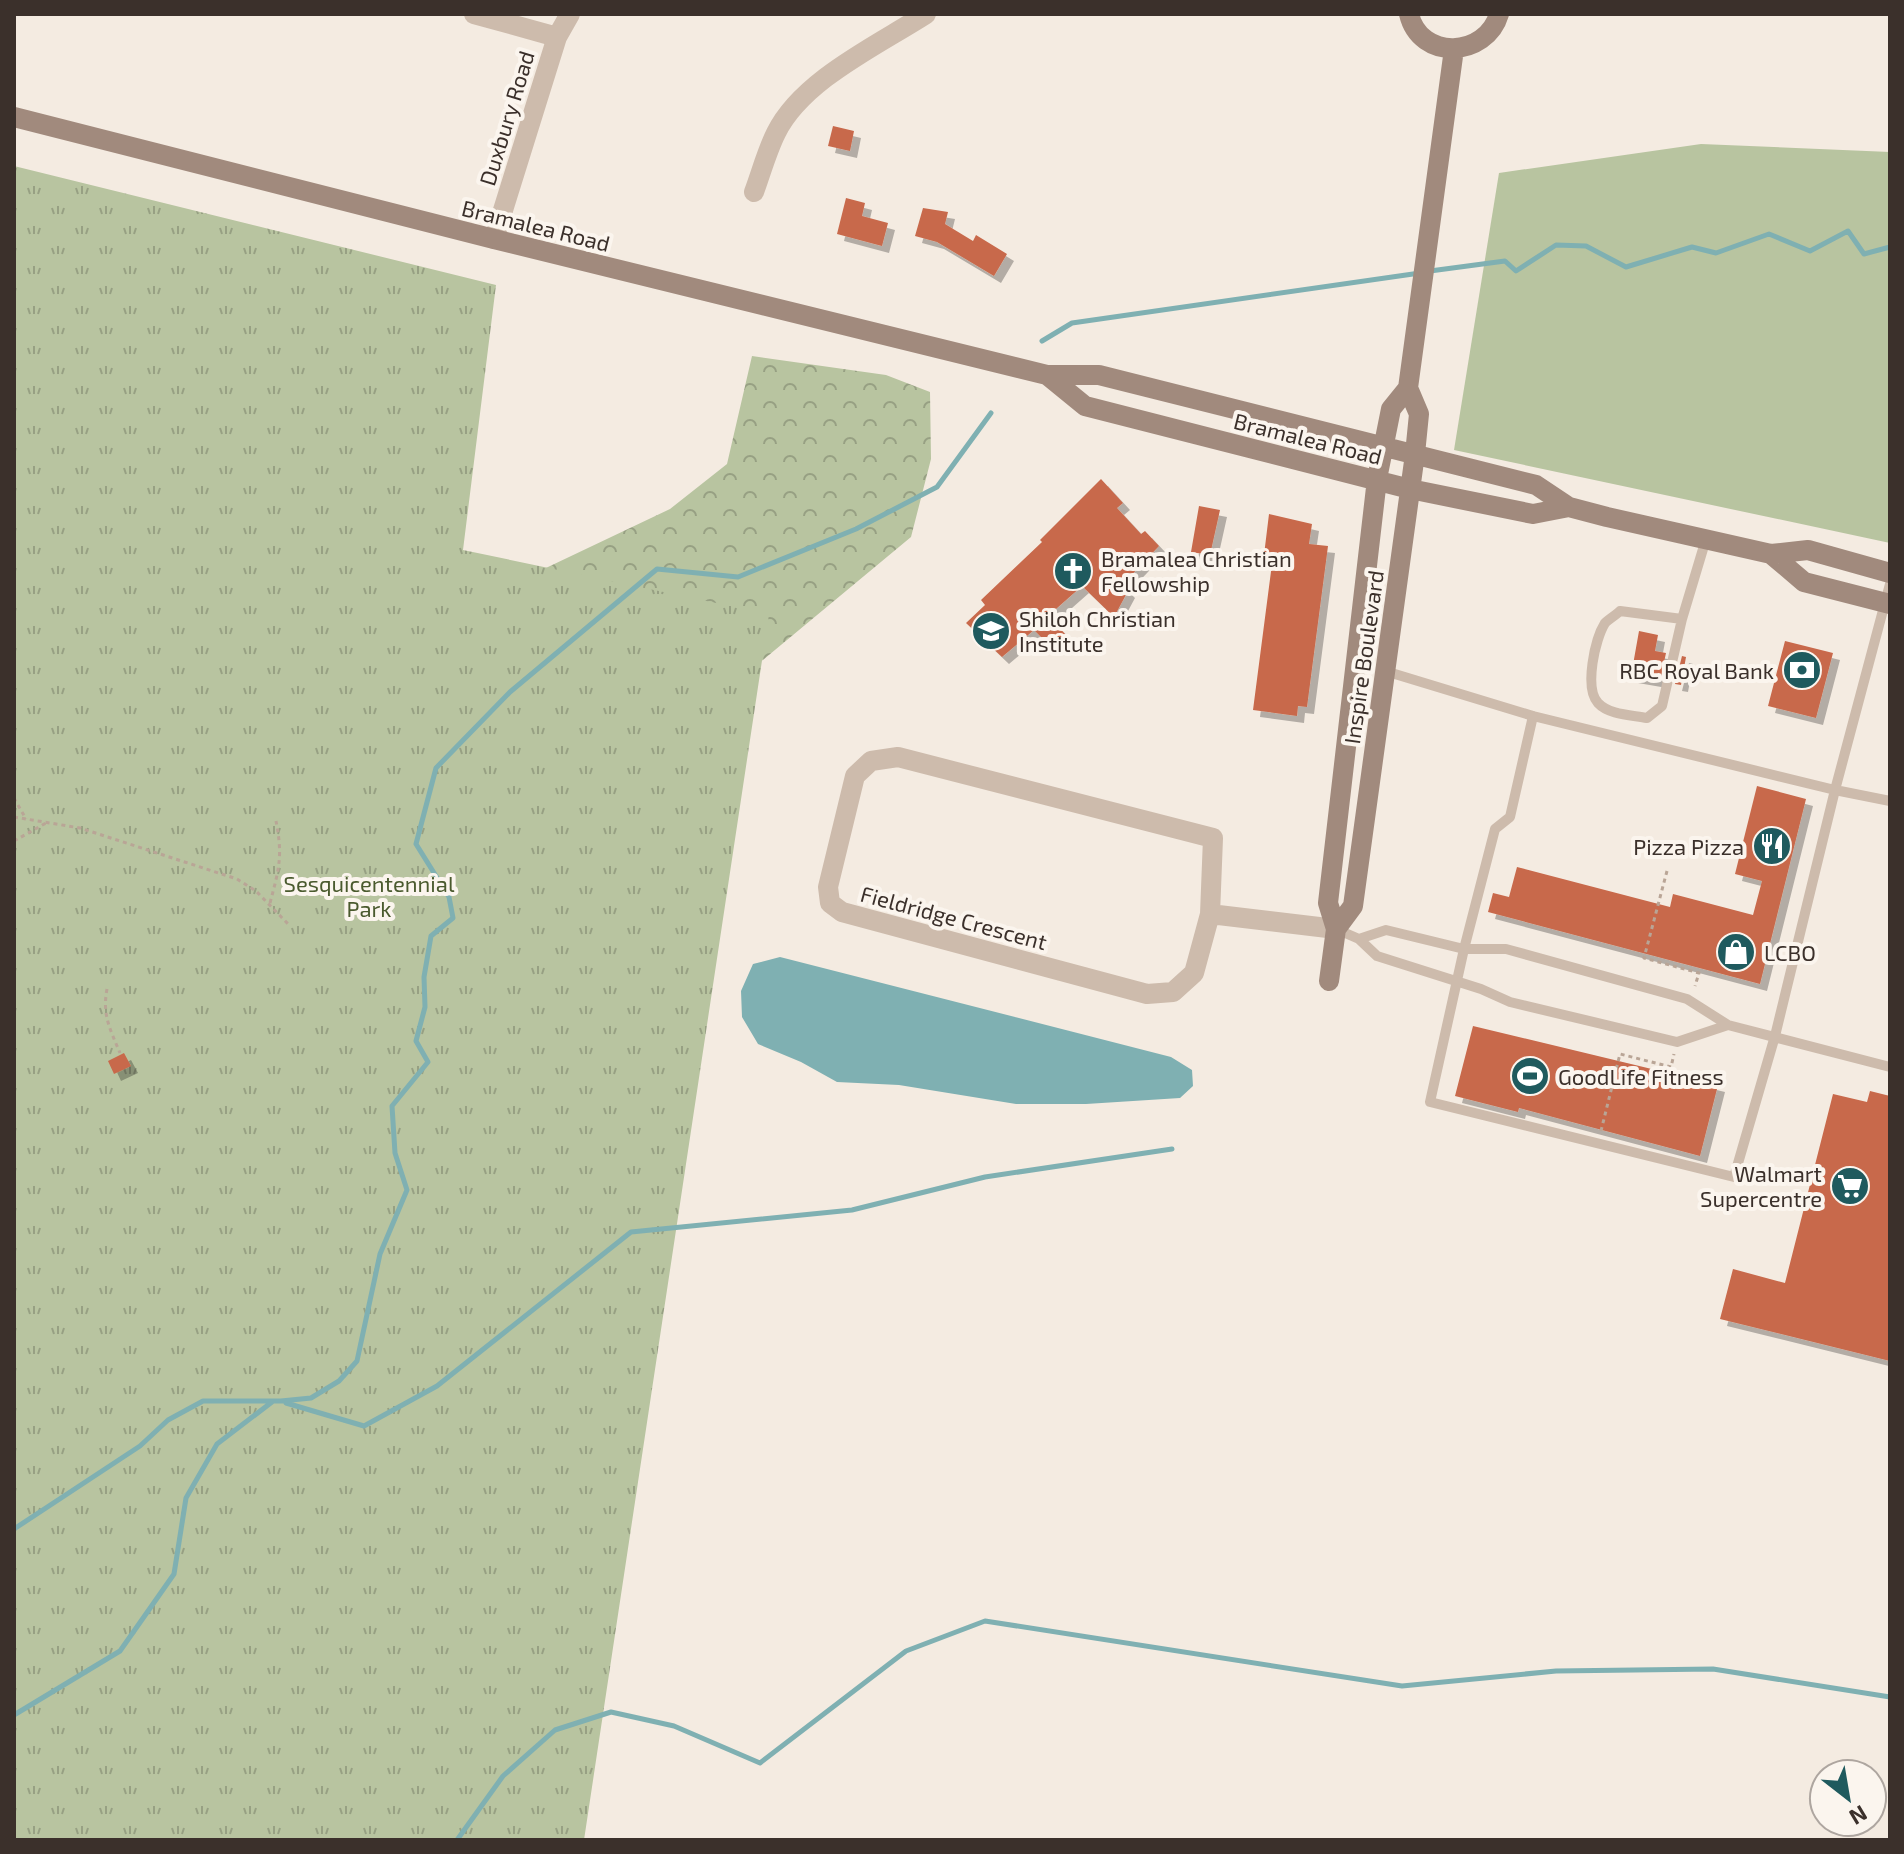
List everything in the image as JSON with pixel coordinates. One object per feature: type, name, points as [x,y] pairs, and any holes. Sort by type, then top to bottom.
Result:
[{"type":"main road","points":[[1409,14],[1418,32],[1428,41],[1454,49],[1483,39],[1491,31],[1499,14]]},
{"type":"main road","name":"Inspire Boulevard","points":[[1336,929],[1353,906],[1415,454],[1419,414],[1408,388],[1454,49]]},
{"type":"main road","name":"Bramalea Road","points":[[14,117],[1047,375],[1099,375],[1415,454],[1536,485],[1569,507],[1771,554],[1808,550],[1890,573]]},
{"type":"main road","name":"Bramalea Road","points":[[1047,375],[1085,406],[1410,489],[1533,514],[1569,507]]},
{"type":"main road","name":"Inspire Boulevard","points":[[1329,981],[1336,929],[1328,903],[1377,479],[1391,409],[1408,388]]},
{"type":"main road","name":"Bramalea Road","points":[[1771,554],[1804,582],[1889,597]]},
{"type":"street","points":[[474,14],[557,37]]},
{"type":"street","name":"Duxbury Road","points":[[494,239],[557,37],[570,14]]},
{"type":"street","points":[[754,192],[776,132],[800,101],[827,76],[926,14]]},
{"type":"street","name":"Fieldridge Crescent","points":[[898,757],[1213,838],[1210,914],[1194,973],[1173,992],[1147,994],[842,912],[830,903],[828,887],[855,776],[871,761],[898,757]]},
{"type":"street","points":[[1210,914],[1336,929]]},
{"type":"lane","points":[[1682,619],[1620,611],[1606,622],[1589,683],[1597,702],[1611,711],[1647,718],[1662,706],[1682,619],[1706,539]]},
{"type":"lane","points":[[1533,716],[1510,817],[1495,829],[1430,1102],[1734,1177],[1775,1036],[1835,790],[1889,597]]},
{"type":"lane","points":[[1385,671],[1533,716],[1890,801]]},
{"type":"lane","points":[[1336,929],[1359,939],[1377,956],[1457,981],[1510,1002],[1677,1042],[1728,1025]]},
{"type":"lane","points":[[1359,939],[1386,930],[1464,949],[1506,949],[1687,999],[1728,1025],[1890,1067]]},
{"type":"path","points":[[14,798],[26,819]]},
{"type":"path","points":[[14,817],[80,828],[237,879],[270,903],[290,926]]},
{"type":"path","points":[[270,903],[280,866],[281,848],[276,821]]},
{"type":"path","points":[[14,841],[47,822]]},
{"type":"path","points":[[107,989],[105,1016],[120,1053]]},
{"type":"path","points":[[1598,1143],[1620,1054]]},
{"type":"green space","points":[[1701,144],[1890,152],[1890,543],[1454,450],[1499,173]]},
{"type":"green space","name":"Sesquicentennial Park","points":[[14,166],[496,285],[463,550],[769,614],[584,1840],[14,1840]]},
{"type":"green space","points":[[752,356],[886,375],[930,392],[931,459],[911,537],[752,669],[466,606],[670,509],[727,464]]},
{"type":"water","points":[[780,957],[1171,1057],[1192,1070],[1193,1086],[1180,1098],[1086,1104],[1016,1104],[899,1085],[837,1082],[801,1062],[758,1044],[742,1017],[741,991],[753,964]]},
{"type":"building","points":[[833,126],[854,131],[850,151],[828,146]]},
{"type":"building","points":[[846,198],[865,203],[862,216],[888,223],[882,246],[837,234]]},
{"type":"building","points":[[923,208],[948,212],[945,224],[973,241],[976,235],[1007,254],[994,276],[937,242],[915,236]]},
{"type":"building","name":"Bramalea Christian Fellowship","points":[[1101,479],[1123,503],[1117,508],[1141,534],[1145,531],[1159,546],[1122,585],[1128,591],[1114,617],[1082,586],[1048,616],[1066,635],[1052,648],[1034,630],[1002,657],[966,623],[985,605],[981,600],[1042,542],[1040,540]]},
{"type":"building","points":[[1199,506],[1220,510],[1210,555],[1191,552]]},
{"type":"building","points":[[1269,514],[1312,524],[1309,544],[1328,546],[1307,707],[1298,706],[1297,716],[1253,710],[1273,556],[1264,555]]},
{"type":"building","points":[[1639,631],[1658,635],[1655,651],[1666,653],[1660,681],[1631,676]]},
{"type":"building","points":[[1785,641],[1833,653],[1816,718],[1768,706]]},
{"type":"building","points":[[1682,656],[1686,657],[1681,685],[1675,684]]},
{"type":"building","points":[[1757,786],[1806,799],[1760,984],[1488,912],[1493,893],[1509,897],[1517,867],[1670,907],[1673,894],[1753,915],[1762,881],[1735,874]]},
{"type":"building","points":[[1473,1026],[1718,1085],[1700,1156],[1519,1108],[1518,1112],[1455,1096]]},
{"type":"building","points":[[124,1053],[131,1066],[114,1074],[108,1061]]},
{"type":"building","name":"Walmart Supercentre","points":[[1870,1091],[1890,1096],[1890,1361],[1720,1319],[1733,1269],[1785,1283],[1833,1094],[1867,1102]]},
{"type":"waterway","points":[[1430,271],[1505,261],[1516,271],[1556,245],[1586,246],[1626,267],[1692,247],[1716,253],[1769,234],[1810,251],[1848,231],[1864,254],[1890,247]]},
{"type":"waterway","points":[[1042,341],[1072,323],[1420,273]]},
{"type":"waterway","points":[[14,1529],[140,1446],[168,1420],[203,1401],[311,1398],[339,1381],[357,1361],[380,1254],[407,1190],[395,1153],[392,1106],[428,1062],[416,1041],[425,1007],[424,977],[431,936],[453,918],[449,897],[416,844],[436,768],[510,692],[657,569],[738,577],[856,529],[937,487],[991,413]]},
{"type":"waterway","points":[[286,1403],[364,1426],[437,1386],[631,1232],[852,1210],[985,1177],[1172,1149]]},
{"type":"waterway","points":[[14,1715],[120,1651],[174,1574],[186,1498],[217,1444],[272,1402]]},
{"type":"waterway","points":[[457,1840],[503,1776],[555,1730],[611,1712],[674,1726],[760,1763],[906,1651],[985,1621],[1402,1686],[1556,1671],[1713,1669],[1890,1697]]},
{"type":"place","name":"Bramalea Christian Fellowship","points":[[1073,571]]},
{"type":"place","name":"Shiloh Christian Institute","points":[[991,631]]},
{"type":"place","name":"RBC Royal Bank","points":[[1802,670]]},
{"type":"place","name":"Pizza Pizza","points":[[1772,846]]},
{"type":"place","name":"LCBO","points":[[1736,952]]},
{"type":"place","name":"GoodLife Fitness","points":[[1530,1076]]},
{"type":"place","name":"Walmart Supercentre","points":[[1850,1186]]}]
